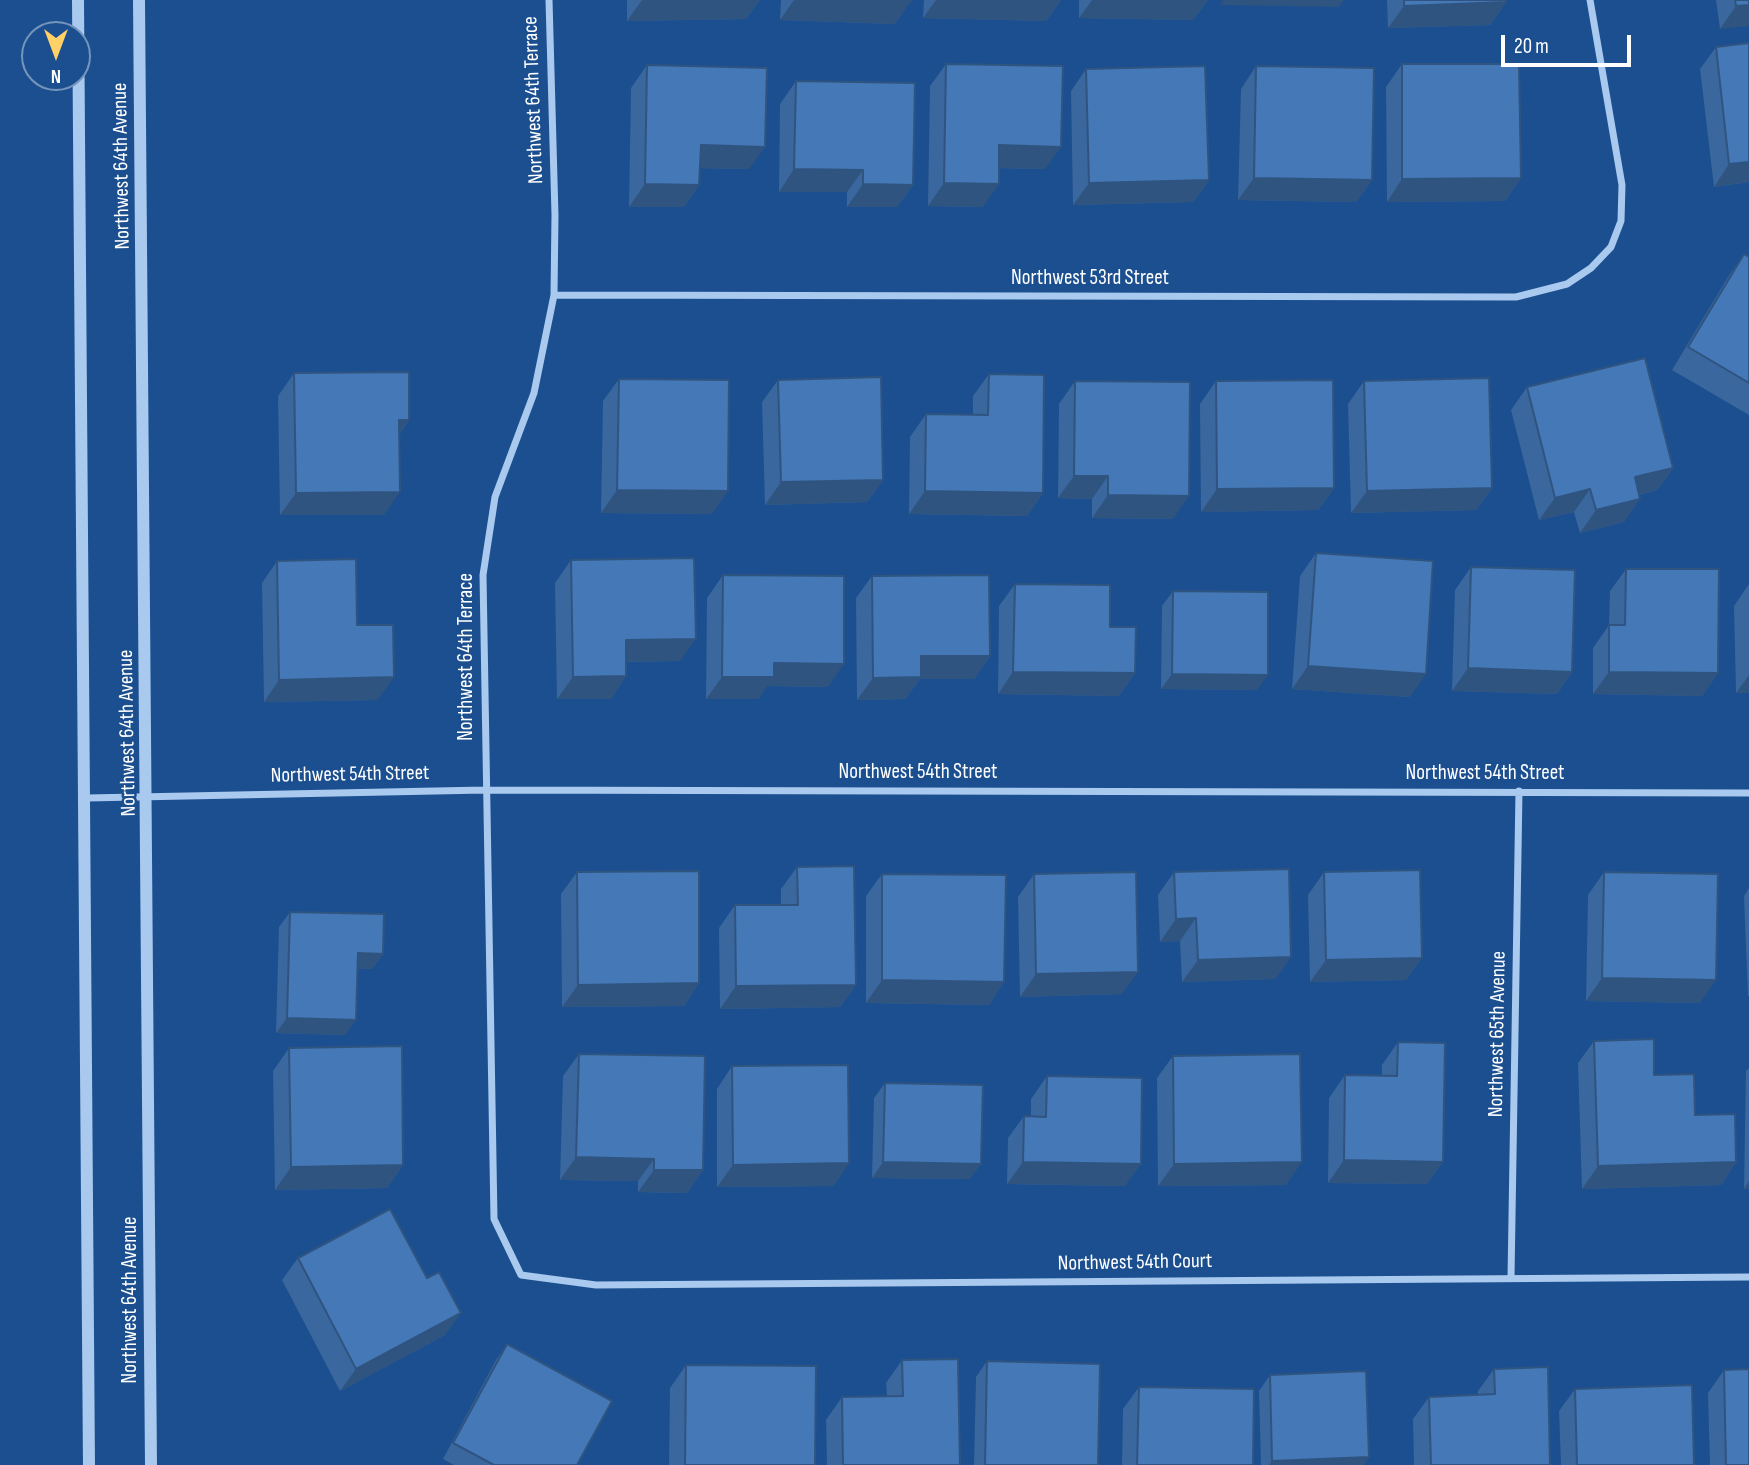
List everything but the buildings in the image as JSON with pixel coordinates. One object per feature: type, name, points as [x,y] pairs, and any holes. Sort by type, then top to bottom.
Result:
[{"type":"street","name":"Northwest 64th Avenue","points":[[78,0],[89,1465]]},
{"type":"street","name":"Northwest 64th Avenue","points":[[139,0],[148,797],[151,1465]]},
{"type":"street","name":"Northwest 64th Terrace","points":[[521,1275],[494,1219],[483,575],[495,497],[534,393],[554,296],[555,215],[548,0]]},
{"type":"street","name":"Northwest 53rd Street","points":[[554,296],[1516,297],[1567,284],[1591,268],[1611,247],[1621,221],[1622,185],[1590,0]]},
{"type":"street","name":"Northwest 54th Street","points":[[86,797],[485,790],[1749,793]]},
{"type":"street","name":"Northwest 65th Avenue","points":[[1511,1277],[1519,791]]},
{"type":"street","name":"Northwest 54th Court","points":[[521,1275],[596,1285],[1749,1277]]}]
